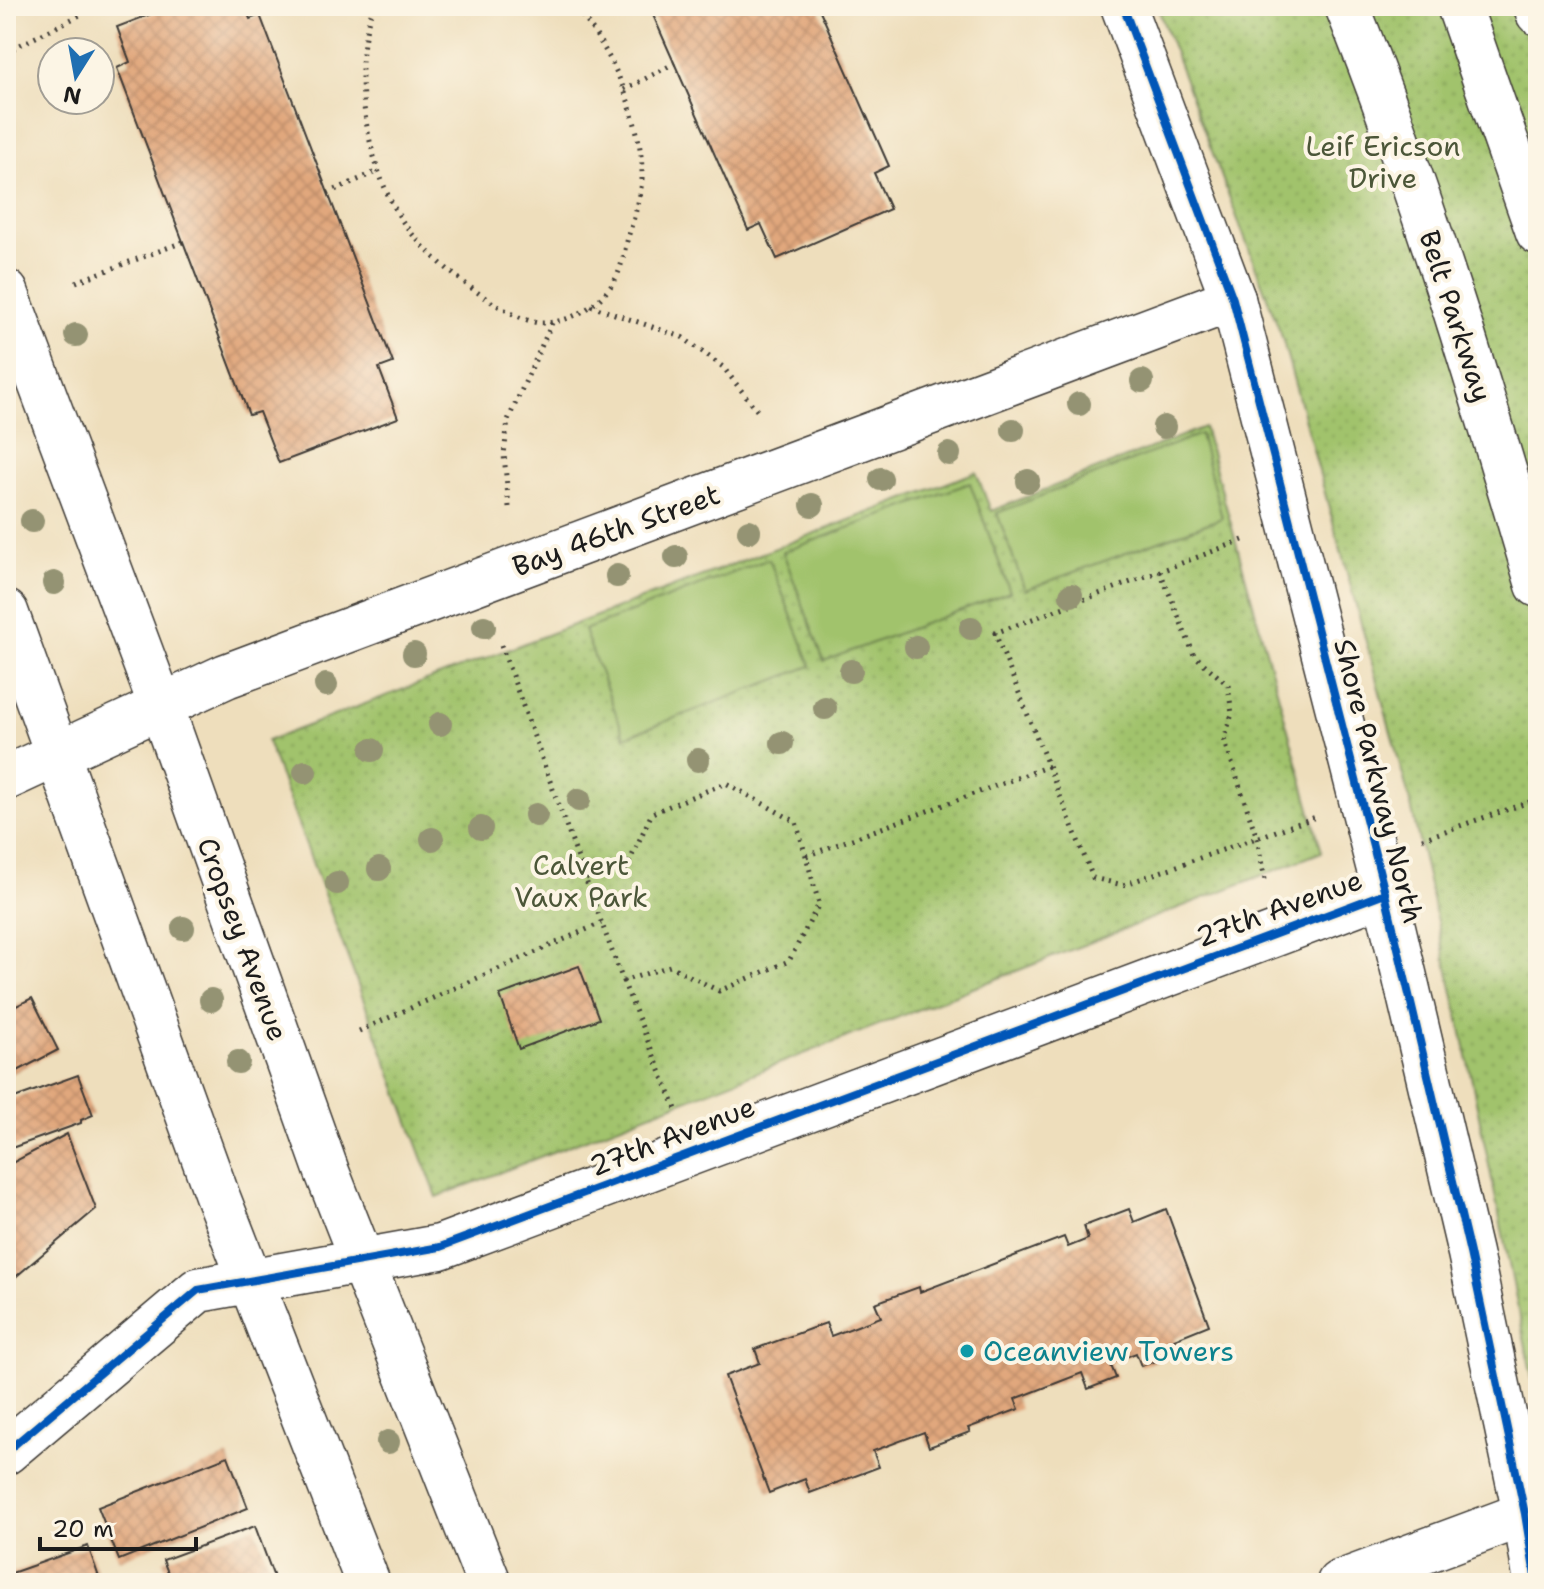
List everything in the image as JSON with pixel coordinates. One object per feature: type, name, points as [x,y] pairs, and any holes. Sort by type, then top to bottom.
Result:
[{"type":"main road","name":"Shore Parkway North","points":[[1123,6],[1233,299],[1385,893],[1470,1253],[1525,1514],[1536,1583]]},
{"type":"main road","name":"Belt Parkway","points":[[1347,6],[1373,70],[1467,342],[1538,585]]},
{"type":"main road","points":[[1459,6],[1538,232]]},
{"type":"main road","points":[[1536,6],[1538,13]]},
{"type":"main road","name":"Cropsey Avenue","points":[[6,292],[161,706],[322,1157],[489,1583]]},
{"type":"main road","name":"Bay 46th Street","points":[[6,778],[226,676],[1233,299]]},
{"type":"main road","points":[[6,612],[250,1280],[368,1583]]},
{"type":"main road","name":"27th Avenue","points":[[6,1452],[198,1290],[440,1247],[1385,893]]},
{"type":"main road","points":[[1339,1583],[1525,1514]]},
{"type":"path","points":[[6,52],[98,6]]},
{"type":"path","points":[[374,6],[362,64],[364,116],[378,171],[403,222],[446,270],[492,304],[537,323],[573,318],[591,306],[615,279],[634,218],[642,173],[634,119],[617,70],[575,6]]},
{"type":"path","points":[[624,90],[675,63]]},
{"type":"path","points":[[328,193],[378,171]]},
{"type":"path","points":[[76,282],[183,242]]},
{"type":"path","points":[[591,306],[682,337],[723,367],[759,413]]},
{"type":"path","points":[[509,507],[504,455],[508,420],[552,323]]},
{"type":"path","points":[[1243,540],[995,633],[1093,878],[1123,885],[1320,816]]},
{"type":"path","points":[[1160,571],[1194,655],[1228,685],[1232,714],[1224,739],[1257,838],[1267,890]]},
{"type":"path","points":[[501,645],[601,923],[677,1113]]},
{"type":"path","points":[[806,856],[1049,766]]},
{"type":"path","points":[[585,878],[626,869],[652,813],[726,783],[796,822],[819,904],[789,961],[719,991],[670,966],[623,981]]},
{"type":"path","points":[[1427,838],[1538,799]]},
{"type":"path","points":[[359,1031],[601,923]]},
{"type":"green space","name":"Leif Ericson Drive","points":[[1157,6],[1538,6],[1538,1407],[1464,1042],[1410,801],[1281,334]]},
{"type":"green space","name":"Calvert Vaux Park","points":[[1204,427],[1322,852],[437,1197],[267,741],[976,472],[991,511]]},
{"type":"green space","points":[[1200,434],[1222,518],[1025,590],[997,513]]},
{"type":"green space","points":[[970,483],[1010,592],[824,661],[783,552]]},
{"type":"green space","points":[[769,559],[811,666],[625,737],[584,630]]},
{"type":"building","points":[[172,6],[245,6],[250,19],[260,15],[393,363],[379,368],[398,418],[279,463],[259,412],[249,415],[117,68],[130,62],[117,27]]},
{"type":"building","points":[[649,6],[818,6],[889,166],[874,173],[890,209],[777,259],[761,224],[748,230]]},
{"type":"building","points":[[579,966],[599,1019],[519,1049],[500,995]]},
{"type":"building","points":[[32,998],[58,1050],[6,1077],[6,1011]]},
{"type":"building","points":[[78,1075],[93,1115],[81,1120],[81,1123],[6,1150],[6,1101]]},
{"type":"building","points":[[67,1134],[96,1209],[6,1285],[6,1166]]},
{"type":"building","name":"Oceanview Towers","points":[[1129,1209],[1134,1222],[1166,1209],[1209,1325],[1174,1339],[1179,1353],[1141,1366],[1136,1353],[1110,1363],[1116,1378],[1088,1389],[1082,1373],[1015,1399],[1019,1409],[968,1428],[970,1432],[929,1447],[924,1432],[873,1451],[879,1467],[810,1493],[805,1479],[769,1493],[725,1376],[760,1363],[755,1349],[826,1323],[831,1336],[881,1317],[875,1303],[919,1287],[920,1292],[1064,1237],[1068,1247],[1088,1239],[1084,1226]]},
{"type":"building","points":[[228,1456],[248,1508],[119,1560],[98,1507]]},
{"type":"building","points":[[255,1526],[276,1583],[172,1583],[163,1560]]},
{"type":"building","points":[[88,1546],[101,1583],[6,1583],[6,1575]]},
{"type":"cycle path","points":[[1123,6],[1233,299],[1385,893],[1470,1253],[1525,1514],[1536,1583]]},
{"type":"cycle path","points":[[6,1452],[198,1290],[440,1247],[1385,893]]},
{"type":"place","name":"Oceanview Towers","points":[[967,1351]]}]
